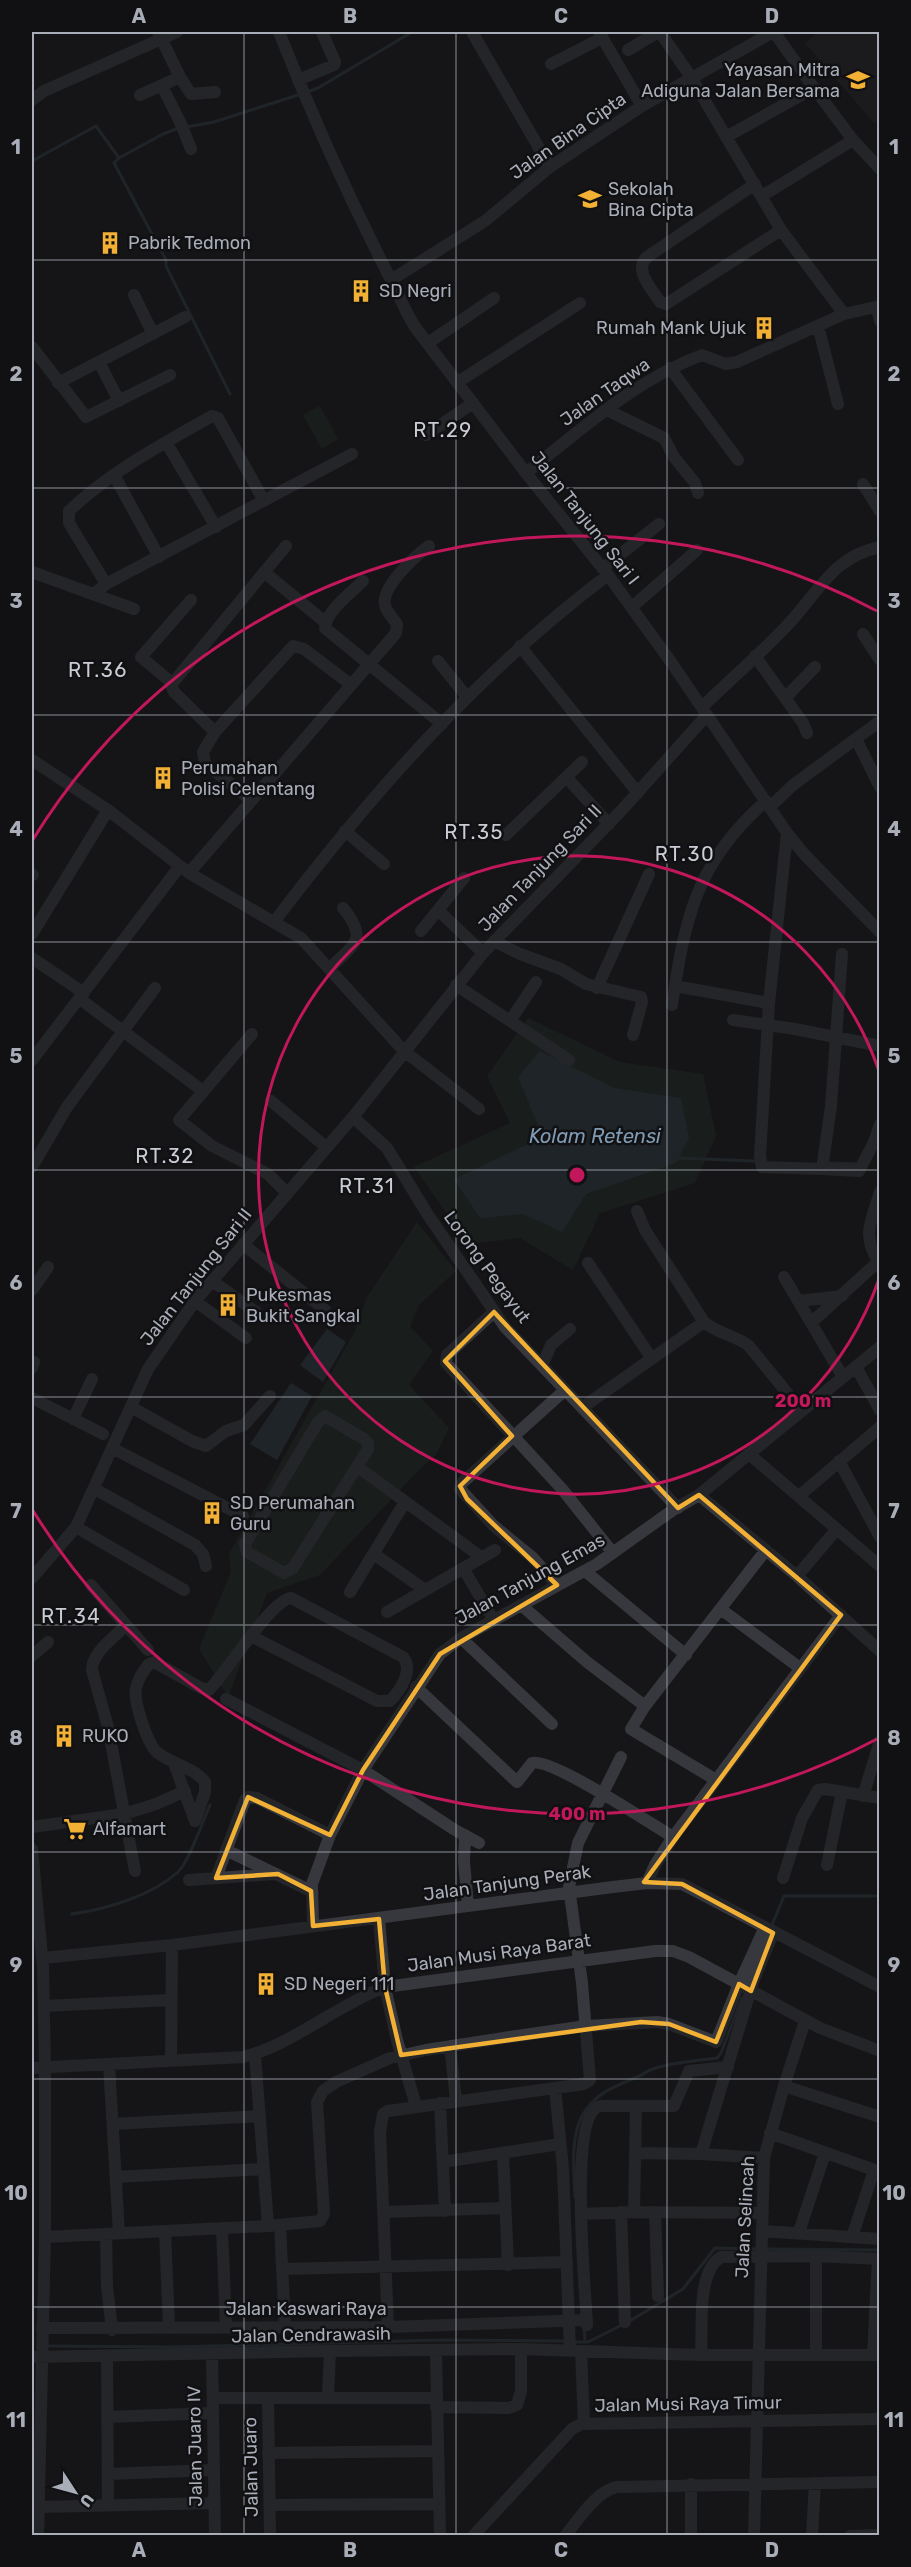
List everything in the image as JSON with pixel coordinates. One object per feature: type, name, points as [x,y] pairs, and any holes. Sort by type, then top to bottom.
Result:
[{"type":"street","points":[[32,100],[44,91],[159,35],[177,32]]},
{"type":"street","name":"Jalan Tanjung Sari I","points":[[279,32],[344,185],[408,316],[473,404],[606,571],[769,803],[787,833],[804,854],[879,932]]},
{"type":"street","points":[[302,89],[334,65],[335,62],[322,32]]},
{"type":"street","points":[[472,32],[550,166]]},
{"type":"street","points":[[628,50],[659,32],[691,77],[781,230],[844,314]]},
{"type":"street","points":[[766,33],[879,169]]},
{"type":"street","name":"Jalan Bina Cipta","points":[[391,280],[484,221],[550,166],[642,106],[766,33]]},
{"type":"street","points":[[159,35],[190,94],[215,92]]},
{"type":"street","points":[[551,64],[601,35],[642,106]]},
{"type":"street","points":[[140,96],[180,77]]},
{"type":"street","points":[[162,86],[191,149]]},
{"type":"street","points":[[726,137],[814,88]]},
{"type":"street","points":[[762,196],[853,140]]},
{"type":"street","points":[[755,184],[644,259],[641,271],[660,302],[666,304],[781,230]]},
{"type":"street","points":[[134,295],[153,334]]},
{"type":"street","points":[[428,343],[494,298]]},
{"type":"street","points":[[458,382],[580,303]]},
{"type":"street","points":[[878,306],[879,321]]},
{"type":"street","name":"Jalan Taqwa","points":[[526,472],[648,380],[670,368],[702,355],[726,364],[736,362],[844,314],[878,306]]},
{"type":"street","points":[[58,383],[185,317]]},
{"type":"street","points":[[818,326],[838,404]]},
{"type":"street","points":[[32,347],[86,417],[170,375]]},
{"type":"street","points":[[99,362],[119,401]]},
{"type":"street","points":[[670,368],[738,460]]},
{"type":"street","points":[[426,435],[473,404]]},
{"type":"street","points":[[607,410],[664,438],[674,457],[695,483],[698,493]]},
{"type":"street","points":[[106,584],[68,517],[70,510],[114,475],[166,442],[216,415],[264,501]]},
{"type":"street","points":[[166,442],[216,527]]},
{"type":"street","points":[[95,593],[106,584],[352,454]]},
{"type":"street","points":[[114,475],[159,557]]},
{"type":"street","points":[[863,484],[879,511]]},
{"type":"street","points":[[274,922],[345,831],[467,697],[520,646],[659,524]]},
{"type":"street","points":[[172,683],[286,546]]},
{"type":"street","points":[[32,1060],[184,869],[250,800],[398,630],[386,606],[388,590],[409,563],[429,546]]},
{"type":"street","name":"Jalan Tanjung Sari II","points":[[32,1578],[76,1527],[152,1362],[195,1301],[286,1192],[353,1117],[483,952],[638,793],[704,711],[754,656],[794,618],[816,588],[849,557],[858,552],[879,547]]},
{"type":"street","points":[[632,607],[697,550]]},
{"type":"street","points":[[32,572],[134,609]]},
{"type":"street","points":[[264,572],[325,622],[327,630],[442,724]]},
{"type":"street","points":[[325,622],[363,581]]},
{"type":"street","points":[[191,600],[141,657],[172,683],[174,692],[215,732]]},
{"type":"street","points":[[863,634],[879,660]]},
{"type":"street","points":[[250,800],[205,763],[203,752],[215,732],[293,646],[304,649],[350,684]]},
{"type":"street","points":[[520,646],[638,793]]},
{"type":"street","points":[[754,656],[803,723],[807,734]]},
{"type":"street","points":[[438,661],[467,697]]},
{"type":"street","points":[[785,698],[815,667]]},
{"type":"street","points":[[672,1005],[691,907],[708,869],[741,823],[879,722]]},
{"type":"street","points":[[856,739],[879,788]]},
{"type":"street","points":[[32,760],[108,810],[184,869],[301,939],[404,1051],[479,1109]]},
{"type":"street","points":[[506,835],[582,762]]},
{"type":"street","points":[[567,778],[609,824]]},
{"type":"street","points":[[32,934],[108,810]]},
{"type":"street","points":[[345,831],[384,864]]},
{"type":"street","points":[[787,833],[769,1003],[760,1160],[763,1167],[823,1164],[857,1171],[864,1163],[874,1142],[879,1124]]},
{"type":"street","points":[[597,988],[649,874]]},
{"type":"street","points":[[420,931],[464,878]]},
{"type":"street","points":[[330,968],[351,947],[358,936],[357,927],[343,908]]},
{"type":"street","points":[[438,910],[483,952]]},
{"type":"street","points":[[494,941],[520,954],[561,969],[580,982],[642,998],[633,1035]]},
{"type":"street","points":[[823,1164],[842,954]]},
{"type":"street","points":[[32,958],[203,1091]]},
{"type":"street","points":[[510,1021],[536,982]]},
{"type":"street","points":[[456,985],[569,1060]]},
{"type":"street","points":[[675,986],[769,1003]]},
{"type":"street","points":[[32,1167],[67,1107],[155,988]]},
{"type":"street","points":[[733,1020],[879,1046]]},
{"type":"street","points":[[252,1034],[179,1120],[212,1146],[233,1154],[268,1174],[286,1192]]},
{"type":"street","points":[[271,1101],[326,1147]]},
{"type":"street","name":"Lorong Pegayut","points":[[353,1117],[387,1148],[419,1202],[494,1312],[542,1366],[678,1508]]},
{"type":"street","points":[[812,1322],[879,1260],[869,1247],[867,1236],[879,1192]]},
{"type":"street","points":[[637,1211],[648,1235],[705,1322],[713,1329],[739,1339],[749,1346],[802,1411]]},
{"type":"street","points":[[243,1244],[325,1310]]},
{"type":"street","points":[[588,1263],[652,1359]]},
{"type":"street","points":[[32,1290],[48,1267]]},
{"type":"street","points":[[784,1277],[843,1377]]},
{"type":"street","points":[[212,1281],[256,1312]]},
{"type":"street","points":[[799,1301],[842,1296]]},
{"type":"street","points":[[195,1301],[246,1338]]},
{"type":"street","points":[[494,1312],[447,1355],[445,1361],[562,1489],[613,1553]]},
{"type":"street","points":[[583,1407],[705,1322]]},
{"type":"street","points":[[542,1366],[551,1345],[570,1329]]},
{"type":"street","name":"Jalan Tanjung Emas","points":[[313,1926],[311,1891],[330,1835],[363,1770],[440,1654],[461,1638],[585,1571],[699,1495],[879,1347]]},
{"type":"street","points":[[856,1367],[879,1410]]},
{"type":"street","points":[[73,1419],[92,1379]]},
{"type":"street","points":[[557,1585],[533,1558],[494,1526],[461,1492],[462,1482],[565,1390]]},
{"type":"street","points":[[131,1407],[198,1444],[206,1446],[226,1431],[244,1425],[270,1396]]},
{"type":"street","points":[[32,1398],[103,1434]]},
{"type":"street","points":[[322,1417],[329,1417],[368,1443],[367,1452],[358,1467],[290,1572],[280,1572],[245,1551],[245,1544],[322,1417]]},
{"type":"street","points":[[799,1496],[879,1426]]},
{"type":"street","points":[[112,1448],[243,1516]]},
{"type":"street","points":[[749,1454],[879,1566]]},
{"type":"street","points":[[838,1461],[879,1537]]},
{"type":"street","points":[[358,1467],[481,1557]]},
{"type":"street","points":[[95,1489],[195,1545],[203,1554],[206,1566]]},
{"type":"street","points":[[699,1495],[797,1576],[879,1651]]},
{"type":"street","points":[[350,1592],[405,1502]]},
{"type":"street","points":[[76,1527],[184,1590]]},
{"type":"street","points":[[797,1576],[837,1529]]},
{"type":"street","points":[[387,1612],[495,1550]]},
{"type":"street","points":[[716,1780],[632,1729],[645,1706],[722,1610],[766,1550]]},
{"type":"street","points":[[374,1554],[424,1590]]},
{"type":"street","points":[[463,1568],[493,1620]]},
{"type":"street","points":[[585,1571],[686,1655]]},
{"type":"street","points":[[91,1585],[148,1650]]},
{"type":"street","points":[[174,1763],[195,1821],[205,1792],[205,1782],[200,1776],[157,1753],[149,1743],[137,1702],[136,1688],[146,1666],[154,1662],[208,1690],[251,1636],[280,1602],[287,1598],[294,1599],[404,1657],[407,1663],[406,1674],[390,1701],[377,1701],[251,1636]]},
{"type":"street","points":[[521,1605],[588,1662],[645,1706]]},
{"type":"street","points":[[722,1610],[800,1668]]},
{"type":"street","points":[[647,1883],[655,1865],[674,1837],[841,1615]]},
{"type":"street","points":[[126,1625],[97,1654],[92,1663],[93,1677],[108,1727],[135,1871]]},
{"type":"street","points":[[461,1638],[552,1724]]},
{"type":"street","points":[[32,1656],[48,1642]]},
{"type":"street","points":[[416,1688],[517,1782],[528,1766],[538,1761],[603,1794],[674,1837]]},
{"type":"street","points":[[226,1699],[363,1770],[479,1843]]},
{"type":"street","points":[[863,1796],[879,1741]]},
{"type":"street","points":[[388,2327],[380,2132],[382,2116],[388,2111],[416,2106],[584,2084],[590,2080],[579,1961],[569,1892],[575,1850],[621,1757]]},
{"type":"street","points":[[783,1878],[797,1831],[812,1797],[822,1788],[879,1798]]},
{"type":"street","points":[[32,1827],[124,1814],[156,1804],[185,1791]]},
{"type":"street","points":[[827,1865],[842,1792]]},
{"type":"street","points":[[216,1878],[245,1800],[250,1796],[330,1835]]},
{"type":"street","points":[[465,1835],[464,1862],[468,1905]]},
{"type":"street","points":[[32,1849],[43,1958],[45,2068],[45,2237],[42,2331],[38,2356],[38,2535]]},
{"type":"street","points":[[226,1850],[311,1891]]},
{"type":"street","points":[[189,1880],[278,1874]]},
{"type":"street","name":"Jalan Tanjung Perak","points":[[43,1958],[172,1945],[569,1892],[647,1883],[682,1884],[768,1931],[879,1987]]},
{"type":"street","points":[[379,1918],[385,1987],[416,2106]]},
{"type":"street","points":[[45,2237],[320,2221],[324,2217],[317,2102],[320,2094],[336,2082],[367,2067],[401,2055],[586,2026],[657,2022],[669,2024],[716,2042],[745,1987],[768,1931]]},
{"type":"street","points":[[171,2061],[172,1945]]},
{"type":"street","name":"Jalan Musi Raya Barat","points":[[32,2068],[225,2059],[255,2055],[367,1994],[385,1987],[655,1951],[673,1951],[701,1963],[806,2021],[854,2043],[879,2051]]},
{"type":"street","points":[[700,2154],[728,2067],[745,1987]]},
{"type":"street","points":[[44,2007],[171,2000]]},
{"type":"street","name":"Jalan Selincah","points":[[754,2535],[764,2158],[784,2086],[806,2021]]},
{"type":"street","points":[[450,2046],[456,2100]]},
{"type":"street","points":[[255,2055],[263,2169],[282,2269],[285,2327]]},
{"type":"street","points":[[109,2064],[116,2177],[107,2287],[112,2330]]},
{"type":"street","points":[[581,2321],[567,2262],[572,2173],[594,2109],[600,2106],[674,2106],[689,2071],[728,2067]]},
{"type":"street","points":[[784,2086],[879,2117]]},
{"type":"street","points":[[555,2088],[560,2144],[572,2173],[581,2214],[581,2321],[573,2345],[584,2423]]},
{"type":"street","points":[[440,2103],[445,2211]]},
{"type":"street","points":[[634,2211],[636,2106]]},
{"type":"street","points":[[112,2124],[260,2116]]},
{"type":"street","points":[[770,2133],[877,2171],[852,2237]]},
{"type":"street","points":[[443,2162],[560,2144]]},
{"type":"street","points":[[503,2153],[508,2265]]},
{"type":"street","points":[[636,2153],[764,2158]]},
{"type":"street","points":[[799,2232],[825,2153]]},
{"type":"street","points":[[116,2177],[263,2169]]},
{"type":"street","points":[[383,2212],[505,2208]]},
{"type":"street","points":[[581,2214],[634,2211],[763,2213]]},
{"type":"street","points":[[621,2212],[625,2322]]},
{"type":"street","points":[[655,2212],[658,2296]]},
{"type":"street","points":[[222,2228],[226,2327]]},
{"type":"street","points":[[165,2231],[169,2328]]},
{"type":"street","points":[[762,2234],[799,2232],[879,2239]]},
{"type":"street","points":[[701,2355],[704,2290],[712,2265],[721,2257],[761,2253],[879,2259],[876,2355]]},
{"type":"street","points":[[816,2256],[816,2354]]},
{"type":"street","points":[[282,2269],[567,2262]]},
{"type":"street","name":"Jalan Kaswari Raya","points":[[42,2331],[226,2327],[388,2327],[581,2321]]},
{"type":"street","name":"Jalan Cendrawasih","points":[[38,2356],[107,2357],[330,2351],[436,2351],[573,2345],[701,2355],[876,2355]]},
{"type":"street","points":[[213,2398],[328,2397],[509,2408],[517,2405],[521,2391],[521,2349]]},
{"type":"street","points":[[328,2397],[330,2351]]},
{"type":"street","points":[[436,2351],[440,2535]]},
{"type":"street","name":"Jalan Juaro IV","points":[[212,2355],[215,2535]]},
{"type":"street","points":[[107,2357],[108,2505]]},
{"type":"street","name":"Jalan Juaro","points":[[268,2398],[270,2535]]},
{"type":"street","points":[[108,2417],[213,2413]]},
{"type":"street","name":"Jalan Musi Raya Timur","points":[[473,2535],[572,2429],[584,2423],[879,2419]]},
{"type":"street","points":[[268,2453],[438,2451]]},
{"type":"street","points":[[108,2474],[213,2470]]},
{"type":"street","points":[[565,2535],[609,2489],[691,2484],[879,2482]]},
{"type":"street","points":[[812,2535],[815,2483]]},
{"type":"street","points":[[691,2484],[691,2535]]},
{"type":"street","points":[[39,2506],[214,2503]]},
{"type":"street","points":[[270,2505],[439,2504]]},
{"type":"street","points":[[850,2535],[879,2535]]},
{"type":"highlighted area","points":[[494,1312],[678,1508],[699,1495],[841,1615],[644,1882],[682,1884],[773,1933],[751,1991],[739,1984],[716,2042],[669,2024],[641,2022],[401,2055],[385,1987],[379,1919],[313,1926],[311,1891],[278,1874],[216,1878],[248,1797],[330,1835],[363,1770],[440,1654],[557,1585],[467,1499],[460,1486],[512,1436],[445,1361]]},
{"type":"shaded area","name":"Yayasan Mitra Adiguna Jalan Bersama","points":[[819,32],[879,32],[879,118],[874,123],[805,43]]},
{"type":"shaded area","points":[[320,406],[338,439],[322,449],[303,415]]},
{"type":"shaded area","points":[[528,1018],[620,1062],[703,1074],[716,1136],[695,1183],[600,1213],[573,1270],[520,1238],[468,1244],[414,1167],[510,1123],[487,1076]]},
{"type":"shaded area","points":[[417,1222],[456,1271],[419,1305],[410,1326],[433,1351],[409,1385],[449,1428],[436,1455],[417,1472],[320,1575],[267,1593],[228,1697],[199,1649],[231,1572],[229,1554],[355,1331],[367,1297]]},
{"type":"water","name":"Kolam Retensi","points":[[540,1051],[614,1088],[681,1098],[689,1138],[676,1163],[586,1194],[562,1232],[523,1214],[480,1218],[454,1179],[543,1137],[518,1077]]},
{"type":"water","points":[[327,1329],[346,1342],[323,1382],[300,1365]]},
{"type":"water","points":[[291,1383],[312,1396],[277,1460],[250,1444]]},
{"type":"waterway","points":[[307,92],[318,88],[412,32]]},
{"type":"waterway","points":[[186,127],[214,122],[301,94]]},
{"type":"waterway","points":[[32,161],[96,126],[119,158],[179,128]]},
{"type":"waterway","points":[[119,158],[114,163],[166,260],[166,266],[230,394]]},
{"type":"waterway","points":[[676,1158],[756,1161]]},
{"type":"waterway","points":[[826,1163],[858,1164]]},
{"type":"waterway","points":[[72,1914],[100,1909],[142,1895],[178,1872],[191,1850],[210,1805]]},
{"type":"waterway","points":[[772,1925],[784,1896],[880,1896]]},
{"type":"waterway","points":[[575,2197],[574,2145],[578,2125],[587,2108],[606,2091],[651,2070],[676,2063],[717,2058],[742,1998]]},
{"type":"waterway","points":[[628,2322],[683,2289],[715,2248],[758,2249]]},
{"type":"waterway","points":[[764,2249],[880,2250]]},
{"type":"waterway","points":[[573,2342],[588,2342],[622,2325]]},
{"type":"waterway","points":[[584,2326],[585,2341]]},
{"type":"waterway","points":[[45,2346],[174,2347],[441,2340],[566,2341]]},
{"type":"place","name":"Yayasan Mitra Adiguna Jalan Bersama","points":[[858,80]]},
{"type":"place","name":"Sekolah Bina Cipta","points":[[590,199]]},
{"type":"place","name":"Pabrik Tedmon","points":[[110,243]]},
{"type":"place","name":"SD Negri","points":[[361,291]]},
{"type":"place","name":"Rumah Mank Ujuk","points":[[764,328]]},
{"type":"place","name":"Perumahan Polisi Celentang","points":[[163,778]]},
{"type":"place","name":"Pukesmas Bukit Sangkal","points":[[228,1305]]},
{"type":"place","name":"SD Perumahan Guru","points":[[212,1513]]},
{"type":"place","name":"RUKO","points":[[64,1736]]},
{"type":"place","name":"Alfamart","points":[[75,1829]]},
{"type":"place","name":"SD Negeri 111","points":[[266,1984]]},
{"type":"district","name":"RT.29","points":[[443,430]]},
{"type":"district","name":"RT.36","points":[[98,670]]},
{"type":"district","name":"RT.35","points":[[474,832]]},
{"type":"district","name":"RT.30","points":[[685,854]]},
{"type":"district","name":"RT.32","points":[[165,1156]]},
{"type":"district","name":"RT.31","points":[[367,1186]]},
{"type":"district","name":"RT.34","points":[[71,1616]]}]
